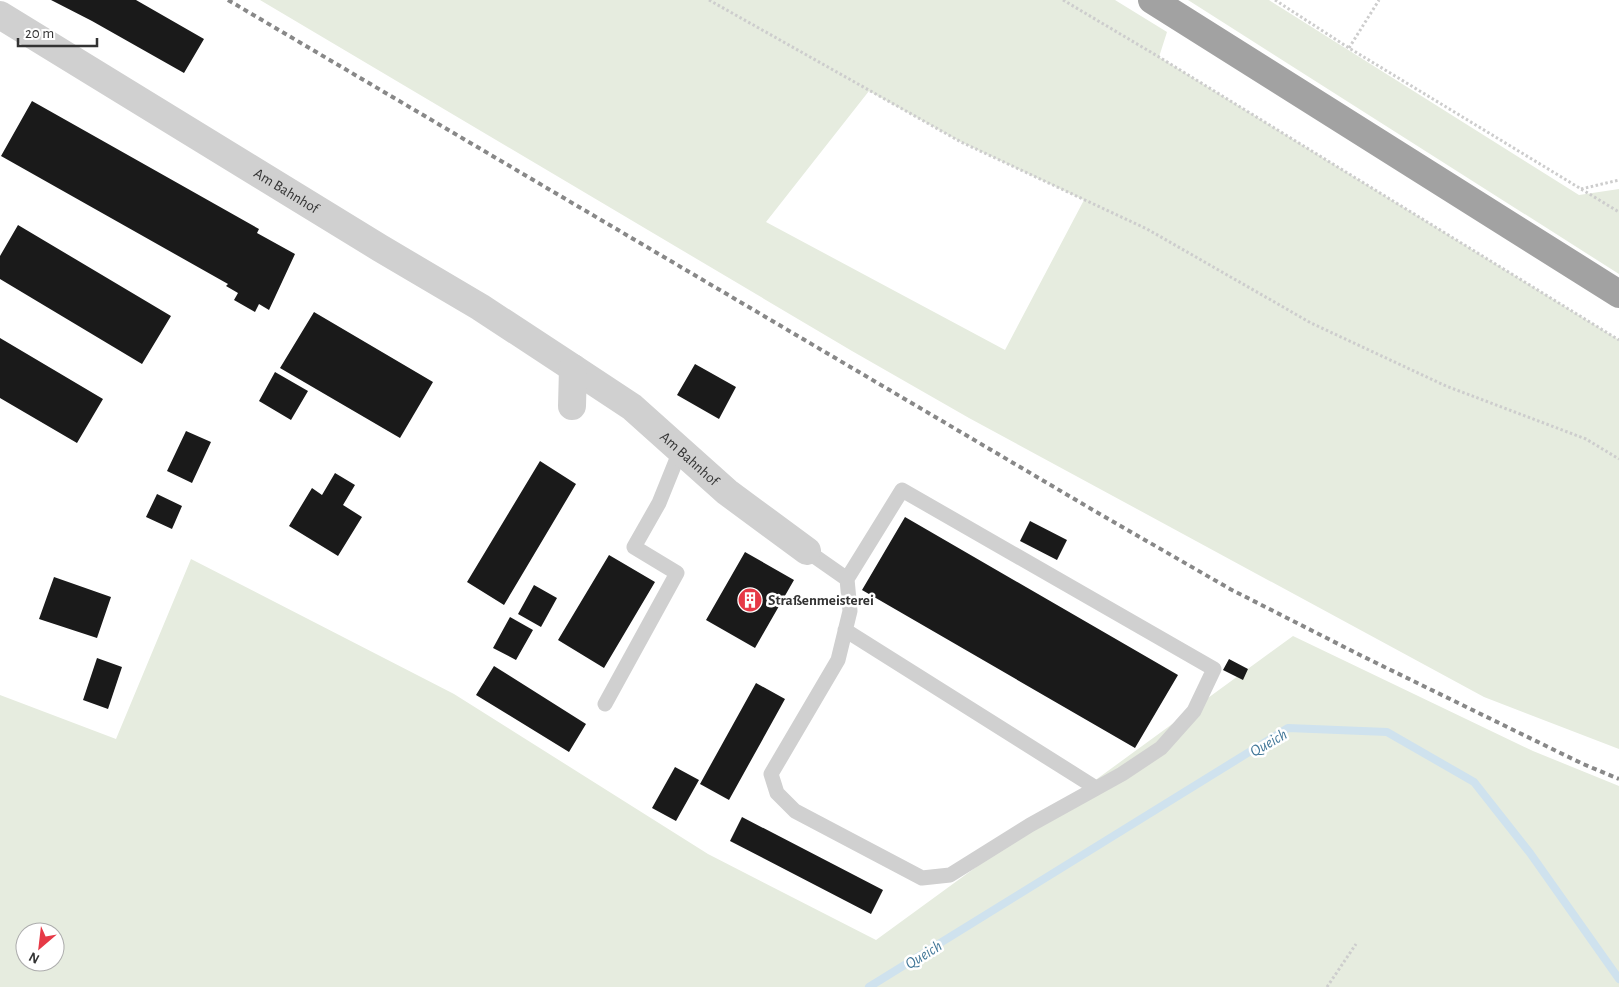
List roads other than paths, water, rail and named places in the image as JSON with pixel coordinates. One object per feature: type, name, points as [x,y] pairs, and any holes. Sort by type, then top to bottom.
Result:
[{"type":"highway","points":[[1152,0],[1619,294]]},
{"type":"street","name":"Am Bahnhof","points":[[0,15],[371,243],[480,307],[632,407],[727,492],[807,551]]},
{"type":"street","points":[[572,368],[572,406]]},
{"type":"lane","points":[[605,704],[677,573],[634,547],[659,502],[680,451]]},
{"type":"lane","points":[[902,490],[1214,669],[1194,711],[1161,748],[1122,774],[1030,825],[950,875],[922,878],[796,810],[777,793],[771,774],[838,660],[850,611],[848,579],[902,490]]},
{"type":"lane","points":[[807,551],[848,579]]},
{"type":"lane","points":[[845,630],[1096,788]]},
{"type":"waterway","name":"Queich","points":[[869,987],[1288,728],[1387,732],[1474,782],[1530,853],[1619,979]]},
{"type":"railway","points":[[228,0],[1230,589],[1583,764],[1619,779]]},
{"type":"place","name":"Straßenmeisterei","points":[[750,600]]}]
